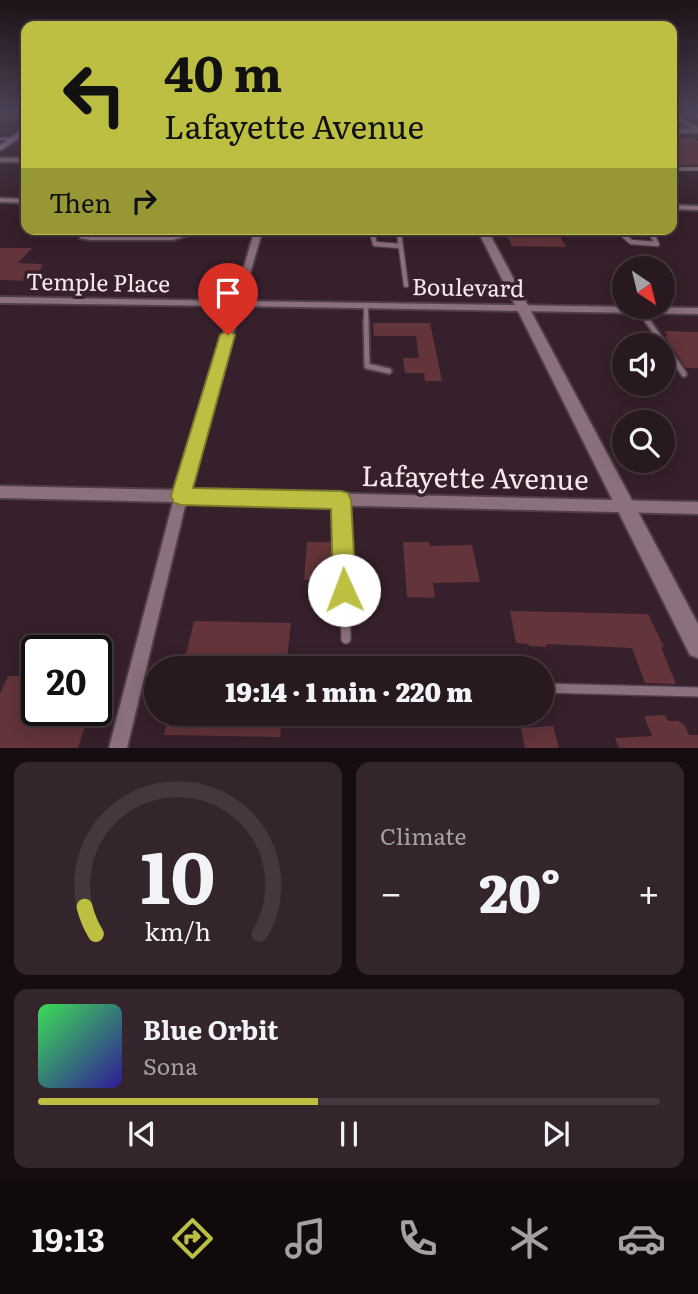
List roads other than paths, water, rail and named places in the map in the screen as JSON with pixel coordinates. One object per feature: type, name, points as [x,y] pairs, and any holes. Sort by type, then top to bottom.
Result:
[{"type":"street","points":[[0,159],[21,160]]},
{"type":"street","points":[[0,200],[21,201]]},
{"type":"street","points":[[677,207],[698,208]]},
{"type":"street","points":[[83,235],[90,238],[173,238],[182,235]]},
{"type":"street","points":[[118,748],[181,496],[257,235]]},
{"type":"street","points":[[485,235],[698,647]]},
{"type":"street","name":"Temple Place","points":[[0,300],[236,304]]},
{"type":"street","name":"Boulevard","points":[[236,304],[612,310]]},
{"type":"street","name":"Boulevard","points":[[676,311],[698,311]]},
{"type":"street","name":"Lafayette Avenue","points":[[0,492],[698,508]]},
{"type":"lane","points":[[677,169],[698,169]]},
{"type":"lane","points":[[373,235],[375,244],[400,246]]},
{"type":"lane","points":[[399,235],[406,285]]},
{"type":"lane","points":[[623,235],[631,242],[657,244],[659,242],[653,235]]},
{"type":"lane","points":[[366,306],[367,366],[389,371]]},
{"type":"lane","points":[[646,319],[684,374]]},
{"type":"lane","points":[[341,500],[346,639]]},
{"type":"lane","points":[[554,688],[698,692]]}]
